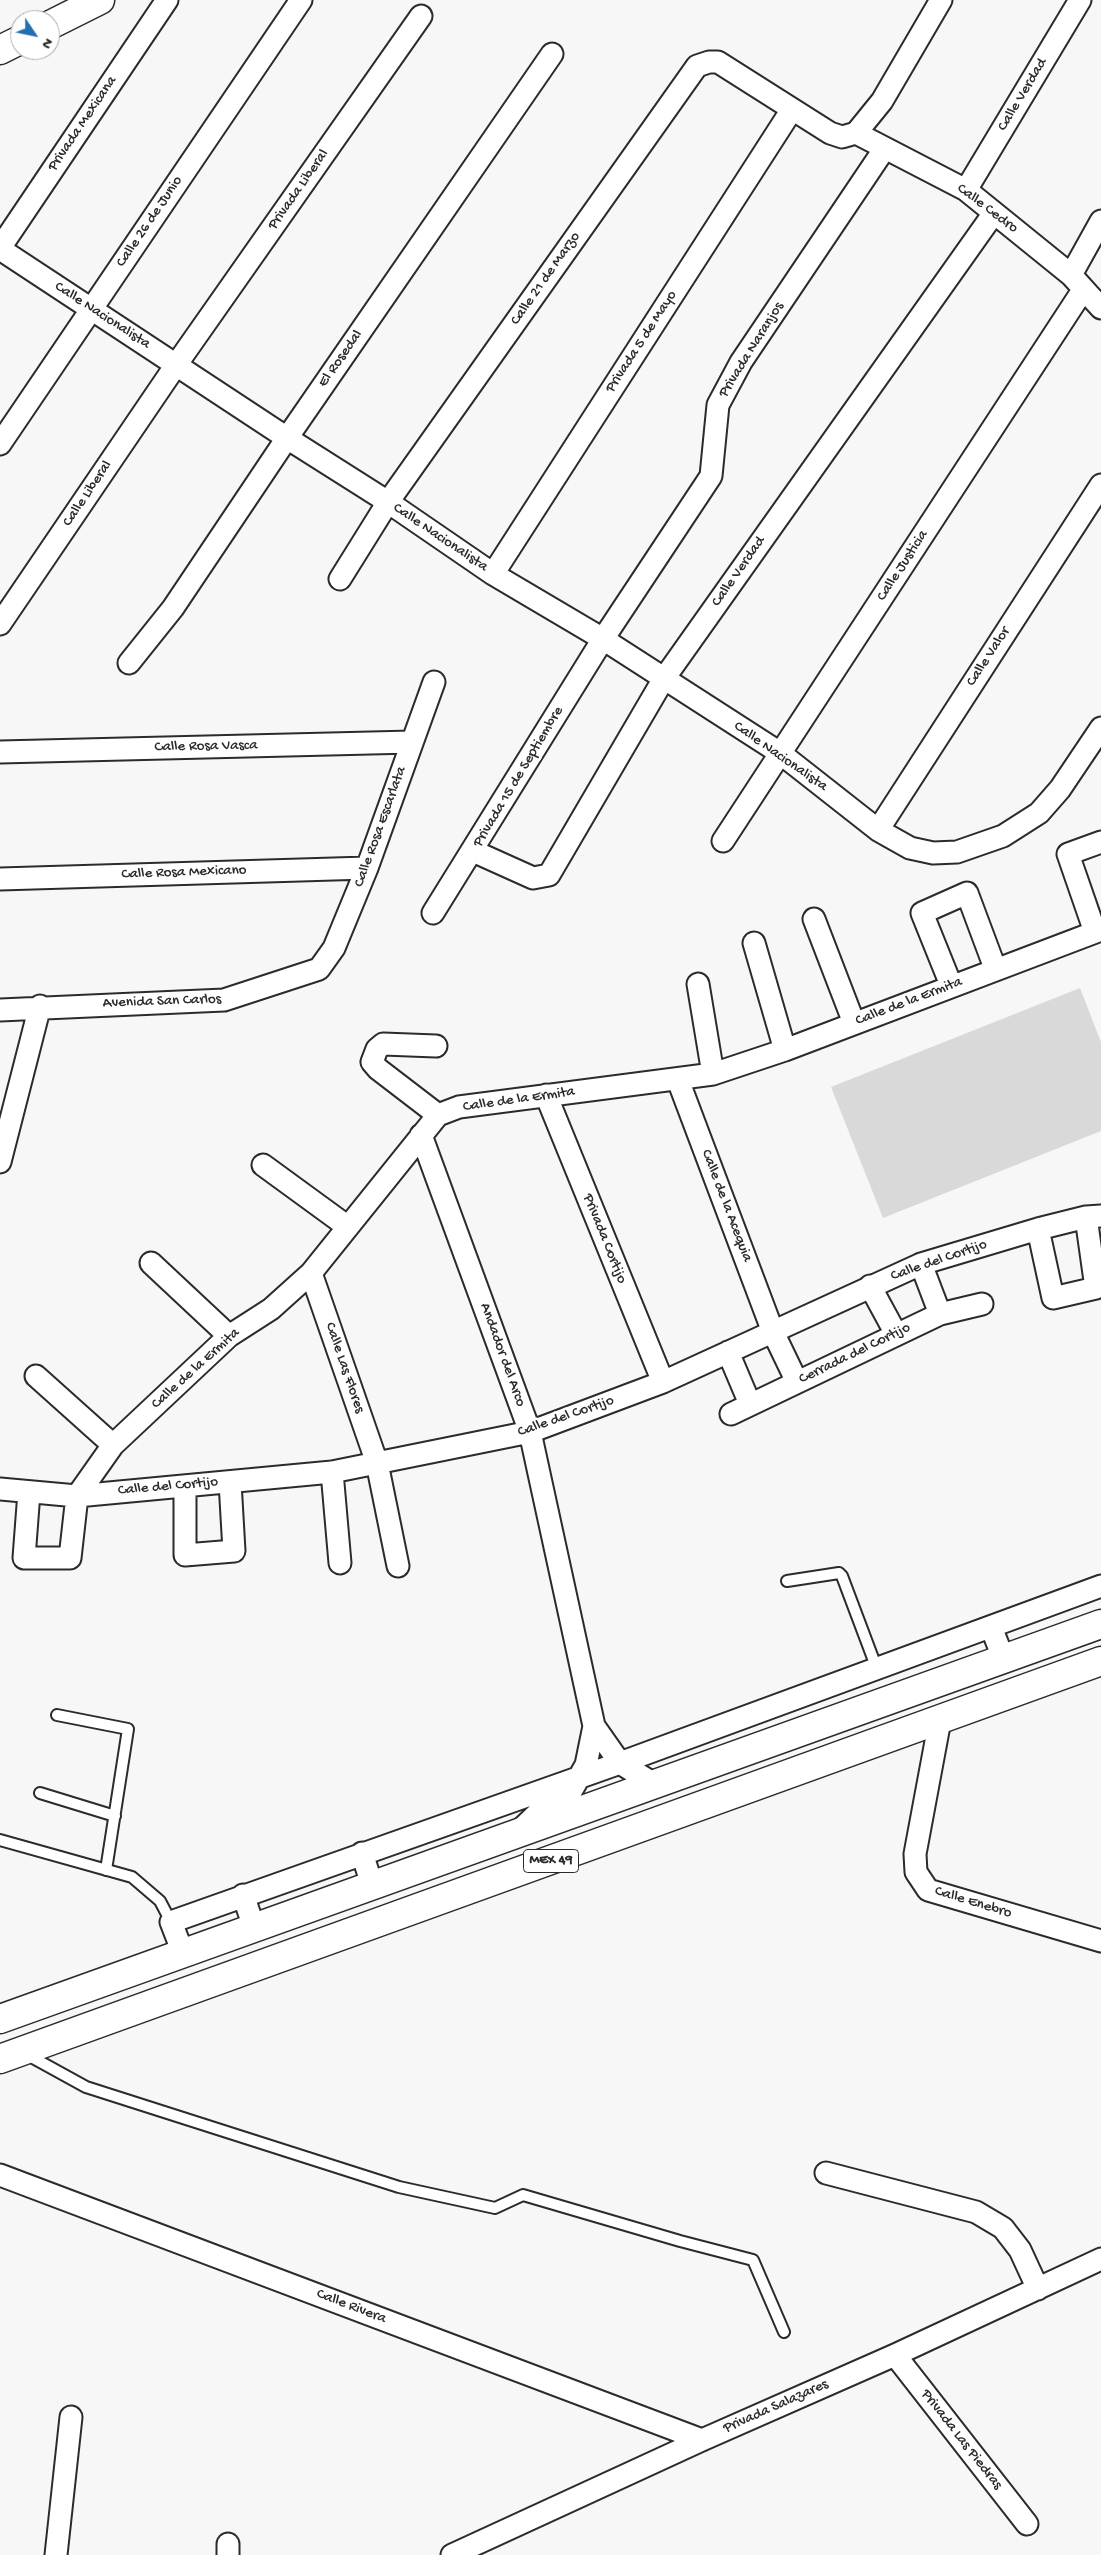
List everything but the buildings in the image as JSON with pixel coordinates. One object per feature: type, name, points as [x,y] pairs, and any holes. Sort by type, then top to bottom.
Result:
[{"type":"main road","points":[[60,20],[100,0]]},
{"type":"main road","name":"MEX 49","points":[[0,2019],[1101,1624]]},
{"type":"main road","name":"MEX 49","points":[[10,2055],[1101,1661]]},
{"type":"main road","points":[[518,1832],[531,1868]]},
{"type":"main road","points":[[183,1953],[198,1988]]},
{"type":"street","name":"Privada Mexicana","points":[[0,249],[166,0]]},
{"type":"street","name":"Calle 26 de Junio","points":[[0,444],[300,0]]},
{"type":"street","points":[[791,110],[830,133],[842,137],[856,133],[882,100],[942,0]]},
{"type":"street","name":"Calle Verdad","points":[[966,190],[1080,0]]},
{"type":"street","name":"Privada Liberal","points":[[176,365],[421,16]]},
{"type":"street","name":"El Rosedal","points":[[129,663],[174,608],[287,438],[552,54]]},
{"type":"street","name":"Calle 21 de Marzo","points":[[340,579],[388,502],[697,66],[709,62],[718,62],[791,110]]},
{"type":"street","name":"Privada 5 de Mayo","points":[[493,574],[791,110]]},
{"type":"street","name":"Calle Cedro","points":[[856,133],[966,190],[1078,283],[1101,308]]},
{"type":"street","name":"Privada Naranjos","points":[[602,640],[711,476],[718,405],[742,362],[885,148]]},
{"type":"street","name":"Calle Verdad","points":[[473,851],[533,878],[549,875],[663,680],[994,213]]},
{"type":"street","name":"Calle Justicia","points":[[723,841],[1078,283],[1101,221]]},
{"type":"street","name":"Calle Nacionalista","points":[[0,249],[287,438],[388,502],[493,574],[602,640],[780,753],[878,830],[910,848],[933,853],[957,852],[1003,836],[1039,812],[1060,789],[1101,728]]},
{"type":"street","name":"Calle Liberal","points":[[0,624],[176,365]]},
{"type":"street","name":"Calle Valor","points":[[878,830],[1101,486]]},
{"type":"street","name":"Privada 15 de Septiembre","points":[[433,913],[602,640]]},
{"type":"street","name":"Calle Rosa Escarlata","points":[[320,969],[334,948],[367,868],[434,682]]},
{"type":"street","name":"Calle Rosa Vasca","points":[[0,752],[412,742]]},
{"type":"street","points":[[1098,931],[1068,854],[1101,842]]},
{"type":"street","name":"Calle Rosa Mexicano","points":[[0,878],[367,868]]},
{"type":"street","points":[[951,985],[922,913],[968,893],[995,968]]},
{"type":"street","points":[[814,919],[854,1023]]},
{"type":"street","name":"Calle de la Ermita","points":[[77,1496],[113,1444],[229,1336],[271,1309],[311,1273],[438,1115],[459,1107],[713,1074],[786,1050],[995,968],[1098,931]]},
{"type":"street","points":[[754,943],[786,1050]]},
{"type":"street","name":"Avenida San Carlos","points":[[0,1010],[40,1006],[224,1000],[320,969]]},
{"type":"street","points":[[698,984],[713,1074]]},
{"type":"street","points":[[0,1162],[40,1006]]},
{"type":"street","points":[[436,1046],[383,1044],[377,1048],[372,1062],[378,1069],[438,1115]]},
{"type":"street","name":"Calle de la Acequia","points":[[678,1080],[773,1332],[797,1382]]},
{"type":"street","name":"Privada Cortijo","points":[[546,1095],[663,1382]]},
{"type":"street","name":"Andador del Arco","points":[[421,1135],[530,1432],[594,1726],[620,1763],[654,1784]]},
{"type":"street","points":[[263,1165],[348,1227]]},
{"type":"street","points":[[1038,1229],[1053,1298],[1096,1288],[1094,1216]]},
{"type":"street","name":"Calle del Cortijo","points":[[0,1489],[77,1496],[332,1472],[530,1432],[663,1382],[921,1264],[1038,1229],[1094,1216]]},
{"type":"street","points":[[152,1263],[229,1336]]},
{"type":"street","points":[[921,1264],[940,1314]]},
{"type":"street","name":"Calle Las Flores","points":[[311,1273],[377,1463],[398,1566]]},
{"type":"street","points":[[870,1286],[896,1334]]},
{"type":"street","name":"Cerrada del Cortijo","points":[[731,1414],[940,1314],[982,1304]]},
{"type":"street","points":[[728,1352],[750,1404]]},
{"type":"street","points":[[36,1376],[113,1444]]},
{"type":"street","points":[[332,1472],[340,1563]]},
{"type":"street","points":[[185,1486],[185,1555],[234,1551],[230,1482]]},
{"type":"street","points":[[29,1492],[24,1558],[70,1558],[77,1496]]},
{"type":"street","points":[[183,1953],[171,1922],[620,1763],[1101,1586]]},
{"type":"street","points":[[991,1627],[1004,1660]]},
{"type":"street","points":[[905,1659],[916,1691]]},
{"type":"street","name":"Calle Enebro","points":[[940,1720],[915,1854],[916,1872],[928,1890],[1101,1941]]},
{"type":"street","name":"Andador del Arco","points":[[518,1832],[541,1810],[569,1795],[582,1776],[586,1765],[594,1726]]},
{"type":"street","points":[[362,1853],[372,1885]]},
{"type":"street","points":[[243,1895],[254,1927]]},
{"type":"street","points":[[826,2174],[976,2212],[1003,2228],[1020,2250],[1038,2289]]},
{"type":"street","name":"Calle Rivera","points":[[0,2175],[702,2440]]},
{"type":"street","name":"Privada Salazares","points":[[452,2555],[702,2440],[895,2355],[1101,2259]]},
{"type":"street","name":"Privada Las Piedras","points":[[895,2355],[1027,2524]]},
{"type":"street","points":[[56,2555],[71,2417]]},
{"type":"lane","points":[[787,1581],[839,1573],[842,1576],[877,1669]]},
{"type":"lane","points":[[57,1715],[128,1729],[106,1870]]},
{"type":"lane","points":[[40,1794],[115,1816]]},
{"type":"lane","points":[[0,1840],[132,1877],[160,1901],[171,1922]]},
{"type":"lane","points":[[10,2055],[86,2087],[400,2187],[495,2208],[523,2195],[680,2242],[753,2260],[784,2332]]},
{"type":"shaded area","points":[[1080,988],[1101,1042],[1101,1131],[883,1218],[831,1087]]}]
